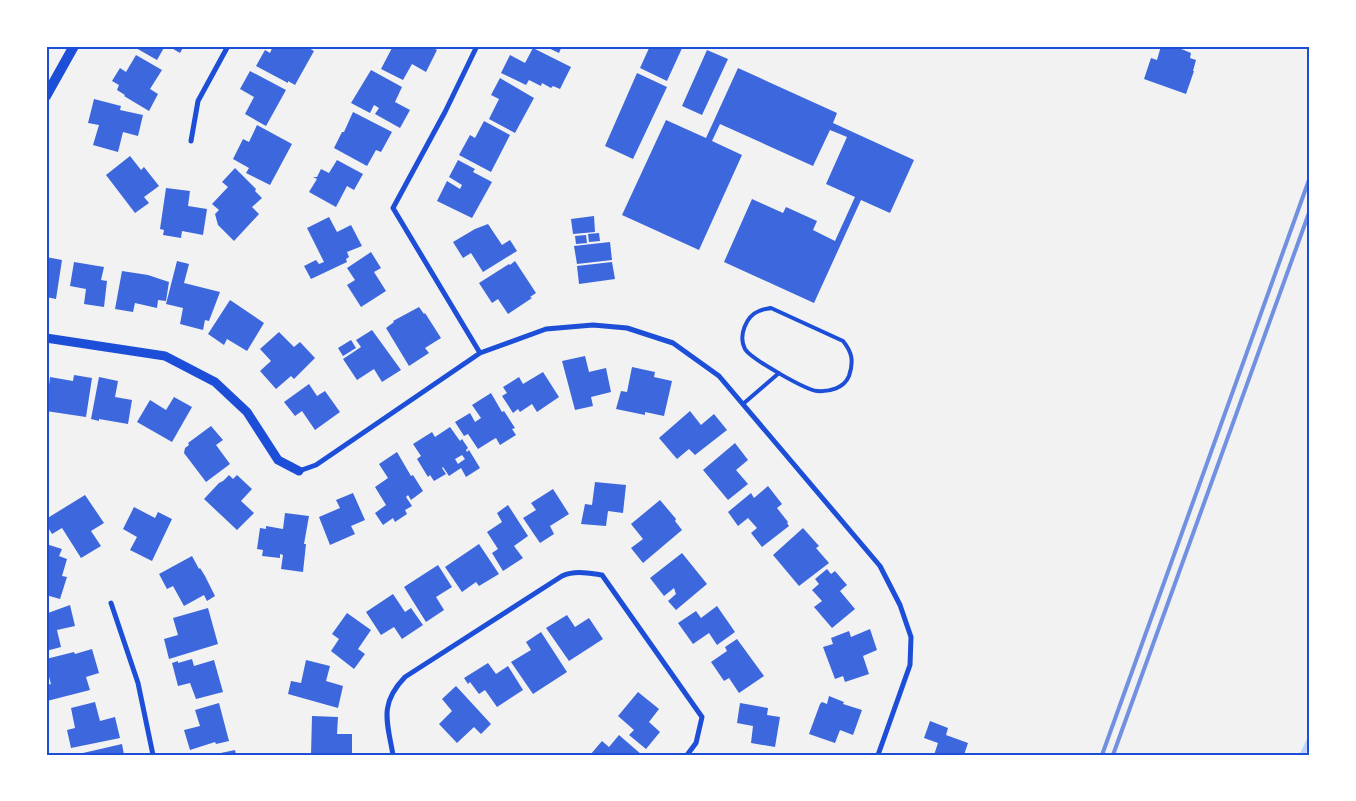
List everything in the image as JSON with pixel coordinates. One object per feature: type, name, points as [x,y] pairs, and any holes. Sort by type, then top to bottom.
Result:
[{"type":"main road","points":[[46,96],[74,46]]},
{"type":"street","points":[[191,141],[198,101],[228,46]]},
{"type":"street","points":[[477,46],[445,112],[393,208],[480,353]]},
{"type":"street","points":[[46,338],[165,356],[215,382],[247,412],[278,460],[298,471],[316,466],[480,353],[546,329],[593,324],[628,328],[673,344],[720,376],[880,566],[900,605],[911,637],[910,666],[878,755]]},
{"type":"street","points":[[393,755],[387,709],[389,697],[394,687],[405,676],[570,572],[602,575],[702,717],[696,743],[687,755]]},
{"type":"street","points":[[111,602],[138,683],[153,755]]},
{"type":"lane","points":[[771,308],[843,340],[850,350],[852,367],[848,379],[835,391],[816,391],[780,373],[756,360],[745,350],[742,338],[748,318],[759,311],[771,308]]},
{"type":"lane","points":[[743,404],[780,373]]},
{"type":"building","points":[[137,46],[165,46],[157,60],[136,48]]},
{"type":"building","points":[[168,46],[184,46],[180,53]]},
{"type":"building","points":[[273,46],[305,46],[314,51],[295,85],[256,66],[265,50],[270,53]]},
{"type":"building","points":[[393,46],[429,46],[437,50],[426,72],[412,64],[403,80],[381,69]]},
{"type":"building","points":[[544,46],[562,46],[559,53]]},
{"type":"building","points":[[650,46],[683,46],[667,81],[640,68]]},
{"type":"building","points":[[1161,46],[1174,46],[1191,53],[1190,58],[1196,60],[1186,94],[1144,79],[1151,58],[1157,60]]},
{"type":"building","points":[[533,48],[571,67],[560,89],[553,86],[551,88],[542,83],[541,86],[529,80],[526,85],[501,73],[510,55],[525,63]]},
{"type":"building","points":[[707,50],[728,59],[702,115],[682,106]]},
{"type":"building","points":[[136,55],[162,70],[150,89],[158,94],[149,111],[124,96],[117,90],[119,85],[112,81],[120,68],[126,72]]},
{"type":"building","points":[[738,68],[837,113],[833,123],[914,160],[890,213],[861,200],[814,303],[724,262],[752,199],[783,213],[786,207],[817,221],[813,230],[835,241],[855,197],[826,184],[847,137],[830,130],[813,166],[720,124],[712,141],[742,155],[699,250],[622,215],[666,120],[706,138]]},
{"type":"building","points":[[371,70],[402,87],[395,102],[410,110],[400,128],[375,114],[379,108],[374,105],[370,113],[351,103]]},
{"type":"building","points":[[250,71],[286,90],[266,126],[245,114],[254,97],[240,89]]},
{"type":"building","points":[[637,73],[667,87],[633,159],[605,146]]},
{"type":"building","points":[[500,78],[534,98],[515,133],[489,119],[499,99],[491,95]]},
{"type":"building","points":[[94,99],[121,106],[120,110],[143,115],[138,136],[123,132],[118,152],[93,145],[99,125],[88,123]]},
{"type":"building","points":[[353,112],[392,132],[381,152],[376,150],[367,166],[334,148]]},
{"type":"building","points":[[484,121],[510,135],[491,172],[459,155],[470,135],[475,138]]},
{"type":"building","points":[[257,125],[292,144],[270,185],[246,173],[249,168],[233,159],[243,139],[249,142]]},
{"type":"building","points":[[130,156],[141,170],[144,167],[159,186],[144,197],[149,203],[135,213],[106,175]]},
{"type":"building","points":[[337,160],[363,174],[354,190],[347,186],[336,207],[309,192],[317,179],[313,177],[317,177],[321,169],[329,173]]},
{"type":"building","points":[[458,160],[475,169],[473,172],[492,182],[472,218],[437,201],[447,181],[460,189],[462,185],[449,177]]},
{"type":"building","points":[[235,168],[256,189],[255,191],[262,198],[252,207],[259,214],[234,241],[218,225],[215,214],[219,210],[212,204],[228,187],[222,182]]},
{"type":"building","points":[[166,188],[190,191],[188,206],[207,209],[203,235],[182,231],[181,238],[163,235],[164,230],[160,229]]},
{"type":"building","points":[[594,216],[595,232],[573,234],[571,219]]},
{"type":"building","points":[[329,217],[337,232],[351,225],[362,246],[347,252],[349,257],[346,259],[347,262],[311,279],[304,266],[316,260],[319,264],[324,262],[307,228]]},
{"type":"building","points":[[488,224],[502,245],[510,240],[517,251],[483,272],[471,253],[463,258],[453,242]]},
{"type":"building","points":[[599,233],[600,241],[589,242],[588,234]]},
{"type":"building","points":[[586,235],[587,243],[576,244],[575,236]]},
{"type":"building","points":[[610,242],[612,260],[577,264],[574,246]]},
{"type":"building","points":[[371,252],[381,268],[374,272],[386,291],[361,307],[347,285],[355,280],[347,268]]},
{"type":"building","points":[[46,257],[62,260],[56,299],[46,297]]},
{"type":"building","points":[[177,261],[189,264],[184,283],[220,292],[209,321],[205,320],[203,330],[180,324],[183,308],[166,304]]},
{"type":"building","points":[[515,261],[536,293],[530,297],[532,298],[508,314],[498,299],[492,303],[479,283]]},
{"type":"building","points":[[74,262],[104,267],[101,280],[107,281],[104,307],[84,304],[86,289],[70,286]]},
{"type":"building","points":[[612,262],[615,279],[579,284],[577,266]]},
{"type":"building","points":[[122,271],[148,275],[169,282],[166,301],[158,300],[157,308],[135,303],[133,312],[115,309]]},
{"type":"building","points":[[230,300],[264,323],[247,351],[227,339],[224,345],[208,334]]},
{"type":"building","points":[[419,307],[441,338],[425,348],[429,353],[409,366],[386,328],[393,321]]},
{"type":"building","points":[[372,330],[401,370],[382,382],[374,369],[357,380],[343,359],[361,347],[356,340]]},
{"type":"building","points":[[279,332],[294,347],[300,342],[315,358],[294,379],[291,376],[276,389],[260,371],[271,361],[260,349]]},
{"type":"building","points":[[351,340],[356,348],[343,356],[338,348]]},
{"type":"building","points":[[585,356],[589,372],[606,368],[611,392],[591,397],[593,406],[575,410],[562,361]]},
{"type":"building","points":[[632,367],[655,372],[654,377],[672,381],[664,416],[645,412],[645,415],[616,409],[621,391],[627,392]]},
{"type":"building","points":[[543,372],[559,397],[537,412],[532,404],[520,412],[518,409],[513,413],[502,396],[507,393],[503,387],[519,377],[523,384]]},
{"type":"building","points":[[74,375],[92,378],[86,417],[46,411],[50,377],[73,381]]},
{"type":"building","points":[[99,377],[118,381],[115,397],[132,400],[128,424],[91,419]]},
{"type":"building","points":[[309,384],[317,396],[325,391],[340,412],[315,430],[302,411],[295,416],[284,402]]},
{"type":"building","points":[[491,393],[502,412],[504,411],[515,428],[512,429],[516,435],[500,445],[496,438],[478,449],[468,434],[464,436],[455,422],[470,413],[475,422],[481,418],[472,405]]},
{"type":"building","points":[[174,397],[192,407],[172,442],[137,422],[150,400],[166,410]]},
{"type":"building","points":[[690,411],[701,425],[714,414],[727,430],[695,455],[689,449],[677,459],[659,438]]},
{"type":"building","points":[[211,426],[223,440],[216,445],[230,464],[206,482],[184,453],[185,448],[189,445],[188,443]]},
{"type":"building","points":[[450,427],[460,441],[462,439],[468,448],[467,452],[469,450],[480,468],[466,477],[461,468],[449,476],[443,467],[446,474],[434,481],[430,475],[428,477],[417,459],[421,456],[413,444],[432,432],[435,437]],"holes":[[[462,455],[465,459],[458,464],[455,459]]]},
{"type":"building","points":[[735,443],[748,460],[736,470],[748,484],[728,500],[703,470]]},
{"type":"building","points":[[397,452],[411,476],[413,475],[423,491],[411,500],[408,495],[406,497],[412,506],[405,510],[407,514],[395,522],[393,518],[383,525],[375,513],[386,505],[375,487],[388,478],[379,464]]},
{"type":"building","points":[[229,475],[233,479],[237,475],[252,489],[241,501],[254,513],[237,530],[204,499]]},
{"type":"building","points":[[595,482],[626,485],[623,513],[608,511],[606,526],[581,524],[585,504],[592,505]]},
{"type":"building","points":[[768,486],[782,504],[777,508],[789,526],[762,547],[751,533],[757,528],[748,518],[738,526],[728,512],[751,493],[754,498]]},
{"type":"building","points":[[553,489],[569,514],[550,526],[554,534],[540,543],[523,518],[536,510],[531,503]]},
{"type":"building","points":[[353,493],[365,520],[351,526],[355,534],[330,545],[319,517],[340,508],[336,500]]},
{"type":"building","points":[[85,495],[104,523],[91,531],[101,546],[81,558],[62,528],[52,534],[46,524],[46,519]]},
{"type":"building","points":[[660,500],[676,519],[675,521],[682,530],[643,563],[631,548],[643,539],[631,524]]},
{"type":"building","points":[[508,505],[528,536],[514,546],[523,558],[503,571],[492,553],[498,549],[487,532],[502,522],[497,513]]},
{"type":"building","points":[[134,507],[155,518],[158,512],[172,519],[152,561],[130,550],[137,537],[123,529]]},
{"type":"building","points":[[285,513],[309,516],[304,544],[306,544],[303,572],[281,569],[283,555],[280,554],[280,558],[262,556],[263,550],[257,549],[260,528],[266,529],[266,526],[283,529]]},
{"type":"building","points":[[803,528],[819,546],[816,548],[829,563],[799,586],[773,555]]},
{"type":"building","points":[[46,544],[62,549],[59,556],[67,559],[62,576],[67,577],[60,599],[46,595]]},
{"type":"building","points":[[479,544],[499,574],[479,586],[476,582],[462,592],[445,567]]},
{"type":"building","points":[[682,553],[707,584],[676,610],[668,601],[676,594],[674,588],[664,596],[650,578]]},
{"type":"building","points":[[192,556],[215,596],[207,601],[204,595],[184,606],[173,586],[167,589],[159,574]]},
{"type":"building","points":[[438,565],[452,587],[436,597],[444,610],[426,622],[404,587]]},
{"type":"building","points":[[827,569],[831,574],[835,571],[847,585],[840,591],[855,609],[832,628],[814,607],[822,601],[812,590],[819,584],[815,579]]},
{"type":"building","points":[[393,594],[405,612],[411,608],[423,625],[402,639],[394,627],[381,635],[366,612]]},
{"type":"building","points":[[70,605],[75,626],[57,630],[61,647],[46,651],[46,608],[48,613]]},
{"type":"building","points":[[717,606],[735,632],[717,645],[709,633],[693,644],[678,623],[696,611],[701,618]]},
{"type":"building","points":[[208,608],[218,644],[169,659],[164,639],[178,635],[173,618]]},
{"type":"building","points":[[347,613],[371,630],[358,649],[365,654],[354,669],[331,651],[339,639],[332,634]]},
{"type":"building","points":[[567,615],[575,627],[589,618],[603,639],[569,661],[546,628]]},
{"type":"building","points":[[870,629],[877,650],[863,656],[869,674],[845,682],[843,676],[835,679],[823,647],[833,644],[831,638],[849,631],[851,637]]},
{"type":"building","points":[[541,632],[567,672],[533,694],[511,662],[531,650],[526,642]]},
{"type":"building","points":[[737,639],[764,676],[739,693],[729,678],[724,681],[711,662],[727,651],[725,647]]},
{"type":"building","points":[[92,649],[99,673],[86,677],[90,690],[47,701],[46,685],[51,684],[46,659]]},
{"type":"building","points":[[192,659],[194,666],[214,660],[223,692],[196,699],[190,683],[178,686],[172,663]]},
{"type":"building","points":[[306,660],[330,666],[326,681],[343,686],[338,708],[288,694],[291,681],[301,683]]},
{"type":"building","points":[[488,663],[496,674],[508,666],[523,690],[497,707],[485,690],[479,694],[470,682],[468,684],[464,678]]},
{"type":"building","points":[[456,686],[491,724],[481,734],[474,727],[457,743],[439,724],[452,711],[442,699]]},
{"type":"building","points":[[638,692],[659,709],[649,722],[660,732],[646,749],[629,735],[634,730],[618,716]]},
{"type":"building","points":[[829,696],[844,702],[843,704],[862,710],[853,735],[840,730],[835,743],[809,734],[820,704],[822,702],[827,704]]},
{"type":"building","points":[[95,702],[100,721],[115,717],[120,738],[71,748],[67,730],[75,728],[71,708]]},
{"type":"building","points":[[219,703],[229,741],[216,744],[215,742],[190,750],[184,730],[200,726],[195,710]]},
{"type":"building","points":[[740,703],[768,708],[767,715],[780,717],[775,747],[751,743],[753,726],[737,723]]},
{"type":"building","points":[[312,716],[338,717],[337,734],[352,734],[352,755],[311,755]]},
{"type":"building","points":[[930,721],[948,728],[946,735],[968,743],[964,755],[934,755],[938,743],[924,738]]},
{"type":"building","points":[[619,735],[642,755],[590,755],[602,741],[609,747]]},
{"type":"building","points":[[122,744],[124,755],[83,755],[83,753]]},
{"type":"building","points":[[235,750],[236,755],[216,755],[216,754]]},
{"type":"waterway","points":[[1302,755],[1310,738]]},
{"type":"railway","points":[[1102,755],[1310,177]]},
{"type":"railway","points":[[1113,755],[1310,210]]}]
